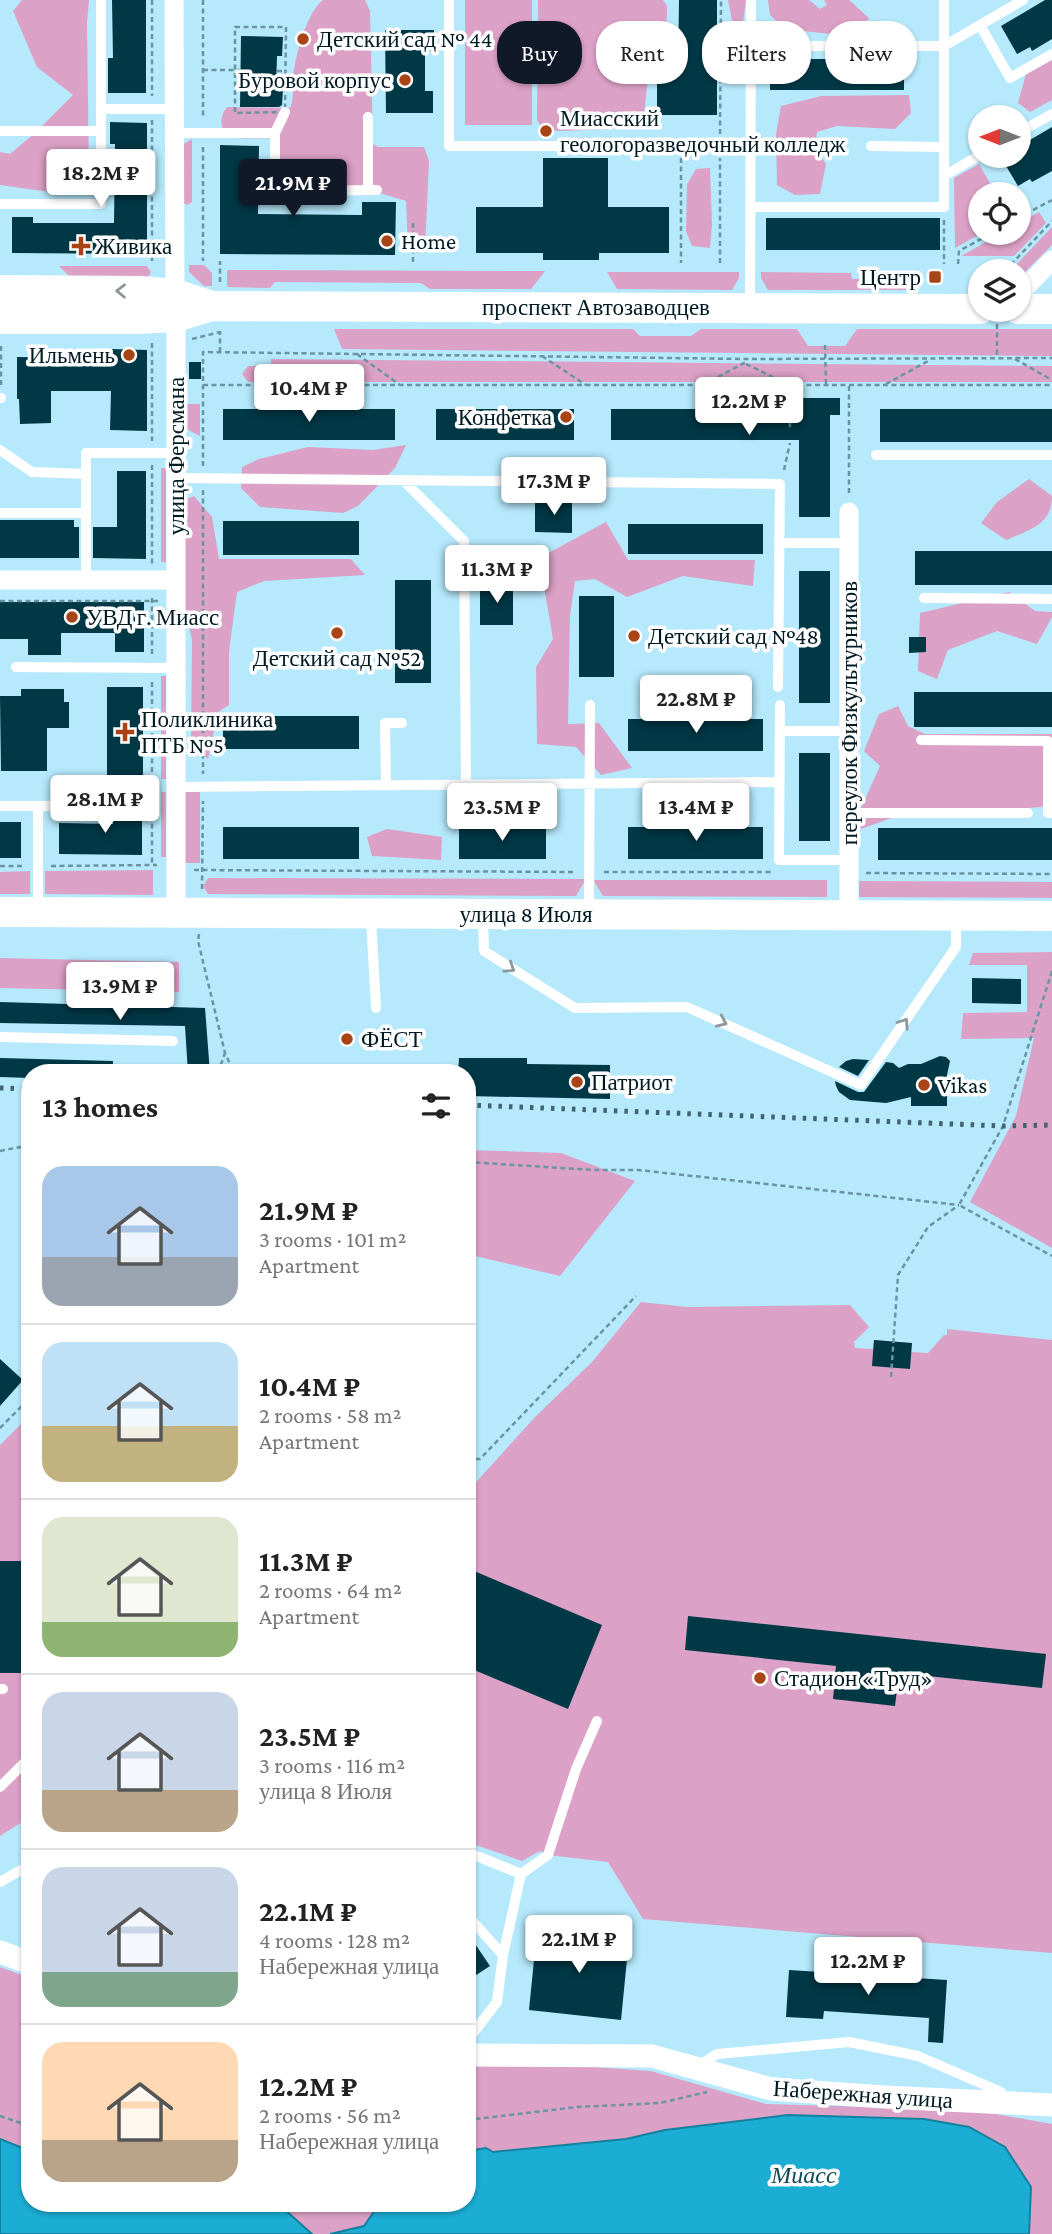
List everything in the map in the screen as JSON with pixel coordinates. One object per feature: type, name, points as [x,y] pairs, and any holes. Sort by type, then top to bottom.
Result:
[{"type":"main road","name":"проспект Автозаводцев","points":[[0,289],[141,291],[176,318]]},
{"type":"main road","name":"проспект Автозаводцев","points":[[1,331],[176,318],[750,308],[968,312]]},
{"type":"main road","name":"проспект Автозаводцев","points":[[1031,311],[1052,309]]},
{"type":"main road","name":"улица 8 Июля","points":[[0,912],[1052,916]]},
{"type":"street","name":"улица Ферсмана","points":[[174,0],[176,787],[188,913]]},
{"type":"street","points":[[1031,282],[1052,260]]},
{"type":"street","name":"переулок Физкультурников","points":[[849,512],[849,915]]},
{"type":"street","points":[[0,580],[176,580]]},
{"type":"street","points":[[0,1952],[21,1960]]},
{"type":"street","name":"Набережная улица","points":[[476,2055],[652,2056],[771,2089],[1052,2105]]},
{"type":"lane","points":[[0,204],[102,204],[101,0]]},
{"type":"lane","points":[[449,0],[449,145],[751,145]]},
{"type":"lane","points":[[751,0],[751,21]]},
{"type":"lane","points":[[750,206],[944,206],[944,0]]},
{"type":"lane","points":[[811,46],[944,46],[1023,0]]},
{"type":"lane","points":[[980,25],[1010,78],[1052,54]]},
{"type":"lane","points":[[750,308],[751,84]]},
{"type":"lane","points":[[102,109],[175,109]]},
{"type":"lane","points":[[285,112],[275,133],[275,191],[372,190],[368,117]]},
{"type":"lane","points":[[1031,126],[1052,114]]},
{"type":"lane","points":[[0,131],[102,131]]},
{"type":"lane","points":[[175,133],[275,133]]},
{"type":"lane","points":[[871,146],[944,147]]},
{"type":"lane","points":[[944,176],[968,163]]},
{"type":"lane","points":[[0,450],[32,472],[86,474]]},
{"type":"lane","points":[[86,580],[86,453],[176,453]]},
{"type":"lane","points":[[876,455],[1052,455]]},
{"type":"lane","points":[[176,478],[780,484],[778,687]]},
{"type":"lane","points":[[404,481],[464,541],[466,785]]},
{"type":"lane","points":[[0,513],[86,513]]},
{"type":"lane","points":[[780,543],[849,543]]},
{"type":"lane","points":[[924,598],[1052,599]]},
{"type":"lane","points":[[16,667],[176,668]]},
{"type":"lane","points":[[590,705],[590,914]]},
{"type":"lane","points":[[780,705],[779,860],[849,867]]},
{"type":"lane","points":[[386,784],[385,723],[402,723]]},
{"type":"lane","points":[[780,731],[849,731]]},
{"type":"lane","points":[[921,740],[1048,741],[1048,813],[1052,813]]},
{"type":"lane","points":[[176,787],[779,782]]},
{"type":"lane","points":[[0,806],[106,806],[106,785],[152,786]]},
{"type":"lane","points":[[38,806],[38,912]]},
{"type":"lane","points":[[849,813],[1028,813]]},
{"type":"lane","points":[[371,913],[376,1008]]},
{"type":"lane","points":[[483,914],[484,951],[575,1009],[687,1007],[861,1085],[956,947],[956,915]]},
{"type":"lane","points":[[0,1037],[173,1041]]},
{"type":"lane","points":[[476,2029],[497,2002],[503,1955],[521,1874],[548,1855],[576,1769],[597,1721]]},
{"type":"lane","points":[[0,1787],[21,1766]]},
{"type":"lane","points":[[476,1856],[521,1874]]},
{"type":"lane","points":[[0,1882],[21,1870]]},
{"type":"lane","points":[[476,1925],[503,1955]]},
{"type":"lane","points":[[694,2068],[717,2054],[849,2042],[918,2056],[1001,2092],[1000,2104]]},
{"type":"path","points":[[152,0],[152,261]]},
{"type":"path","points":[[235,27],[286,27],[285,112],[235,113],[236,71],[235,27]]},
{"type":"path","points":[[203,70],[241,71]]},
{"type":"path","points":[[277,71],[286,71]]},
{"type":"path","points":[[681,145],[681,263]]},
{"type":"path","points":[[1031,211],[1052,200]]},
{"type":"path","points":[[944,206],[944,264]]},
{"type":"path","points":[[1016,259],[1052,221]]},
{"type":"path","points":[[413,222],[413,262]]},
{"type":"path","points":[[958,264],[959,251],[970,245]]},
{"type":"path","points":[[176,318],[216,319]]},
{"type":"path","points":[[997,358],[998,322]]},
{"type":"path","points":[[0,398],[1,331]]},
{"type":"path","points":[[0,866],[152,864],[152,343]]},
{"type":"path","points":[[825,345],[826,385]]},
{"type":"path","points":[[781,872],[203,871],[203,352],[746,361],[1052,358]]},
{"type":"path","points":[[357,354],[400,385]]},
{"type":"path","points":[[542,356],[587,385]]},
{"type":"path","points":[[1013,358],[1052,382]]},
{"type":"path","points":[[883,385],[933,359]]},
{"type":"path","points":[[702,385],[746,361]]},
{"type":"path","points":[[746,361],[789,385]]},
{"type":"path","points":[[203,385],[883,385],[1052,382]]},
{"type":"path","points":[[789,385],[790,429]]},
{"type":"path","points":[[849,385],[849,512]]},
{"type":"path","points":[[780,484],[790,443]]},
{"type":"path","points":[[0,601],[176,601]]},
{"type":"path","points":[[849,867],[1052,874]]},
{"type":"path","points":[[188,913],[198,941],[230,1064]]},
{"type":"path","points":[[891,1377],[898,1275],[928,1227],[959,1205],[1003,1126],[1052,971]]},
{"type":"path","points":[[221,1064],[225,1053]]},
{"type":"path","points":[[0,1151],[21,1147]]},
{"type":"path","points":[[476,1163],[638,1170],[959,1205],[1052,1256]]},
{"type":"path","points":[[476,1459],[480,1459],[636,1296]]},
{"type":"path","points":[[0,1428],[21,1407]]},
{"type":"path","points":[[476,2119],[578,2107],[660,2103],[712,2091]]},
{"type":"path","points":[[0,2116],[21,2123]]},
{"type":"shaded area","points":[[22,0],[89,0],[89,180],[57,193],[0,185],[0,152],[10,154],[73,95],[37,67],[13,11]]},
{"type":"shaded area","points":[[323,0],[365,0],[370,11],[373,144],[378,147],[424,147],[429,161],[425,250],[416,253],[408,249],[406,201],[366,189],[297,184],[286,179],[280,161],[278,140],[231,137],[225,136],[223,132],[222,117],[227,107],[290,108],[299,46],[312,14]]},
{"type":"shaded area","points":[[465,0],[532,0],[532,21],[497,21],[497,84],[532,84],[532,125],[465,125]]},
{"type":"shaded area","points":[[538,0],[663,0],[667,6],[667,21],[596,21],[596,84],[647,84],[644,115],[616,129],[557,131],[542,128],[537,120],[537,84],[582,84],[582,21],[538,21]]},
{"type":"shaded area","points":[[728,0],[746,0],[743,21],[732,21]]},
{"type":"shaded area","points":[[768,0],[809,0],[820,9],[827,5],[824,0],[849,0],[869,18],[867,21],[825,21],[825,33],[811,32],[811,21],[776,21],[770,15]]},
{"type":"shaded area","points":[[1052,60],[1052,100],[1031,111],[1031,105],[1018,103],[1026,74]]},
{"type":"shaded area","points":[[909,95],[911,113],[895,129],[837,126],[817,132],[815,147],[826,164],[820,194],[795,195],[777,185],[776,134],[781,106],[821,96]]},
{"type":"shaded area","points":[[192,139],[192,202],[187,205],[182,202],[182,145]]},
{"type":"shaded area","points":[[710,168],[710,248],[692,246],[686,231],[687,184],[696,169]]},
{"type":"shaded area","points":[[972,168],[981,168],[989,182],[968,182],[968,241],[955,248],[954,178]]},
{"type":"shaded area","points":[[1039,212],[1046,223],[1031,238],[1031,216]]},
{"type":"shaded area","points":[[1052,227],[1052,245],[1031,266],[1031,259],[1021,259]]},
{"type":"shaded area","points":[[981,245],[1025,245],[1014,256],[961,256]]},
{"type":"shaded area","points":[[189,265],[204,265],[212,273],[212,286],[204,286],[189,272]]},
{"type":"shaded area","points":[[59,266],[147,266],[151,272],[147,279],[71,278]]},
{"type":"shaded area","points":[[227,270],[545,271],[531,289],[430,289],[421,283],[275,282],[270,288],[227,287]]},
{"type":"shaded area","points":[[607,272],[739,272],[739,278],[732,290],[617,289]]},
{"type":"shaded area","points":[[761,272],[851,273],[852,279],[908,279],[908,290],[768,290],[761,278]]},
{"type":"shaded area","points":[[334,329],[633,329],[640,336],[691,336],[701,329],[797,329],[808,346],[845,346],[857,329],[1052,329],[1052,356],[342,349]]},
{"type":"shaded area","points":[[271,359],[1052,366],[1052,382],[248,382],[242,374],[248,366],[271,366]]},
{"type":"shaded area","points":[[183,404],[200,404],[200,436],[183,427]]},
{"type":"shaded area","points":[[406,445],[395,468],[358,506],[343,513],[260,507],[241,488],[242,467],[259,459],[308,447],[373,450]]},
{"type":"shaded area","points":[[161,468],[166,468],[166,562],[161,562]]},
{"type":"shaded area","points":[[1029,479],[1052,496],[1048,514],[1038,525],[1006,540],[981,523],[997,502]]},
{"type":"shaded area","points":[[194,496],[212,517],[219,559],[351,559],[365,575],[264,581],[237,592],[229,651],[229,705],[218,712],[208,759],[191,743],[192,640],[181,592],[171,505]]},
{"type":"shaded area","points":[[606,522],[628,560],[755,560],[753,586],[683,576],[627,597],[595,579],[575,581],[570,615],[568,724],[599,723],[632,768],[601,775],[576,747],[537,744],[536,667],[553,639],[539,558]]},
{"type":"shaded area","points":[[1009,592],[1035,611],[1052,612],[1052,617],[1037,644],[997,631],[948,650],[937,679],[918,671],[920,613]]},
{"type":"shaded area","points":[[161,676],[166,676],[166,779],[161,779]]},
{"type":"shaded area","points":[[898,706],[908,726],[925,734],[1052,734],[1050,806],[914,810],[861,829],[856,819],[880,766],[864,751],[879,714]]},
{"type":"shaded area","points":[[161,792],[166,792],[166,857],[161,857]]},
{"type":"shaded area","points":[[183,792],[200,792],[200,863],[183,863]]},
{"type":"shaded area","points":[[387,829],[442,837],[441,860],[372,856],[367,837]]},
{"type":"shaded area","points":[[153,870],[153,895],[45,894],[45,871]]},
{"type":"shaded area","points":[[30,871],[30,894],[0,894],[0,872]]},
{"type":"shaded area","points":[[208,878],[586,879],[576,896],[208,894],[203,886]]},
{"type":"shaded area","points":[[593,880],[827,880],[827,897],[603,896]]},
{"type":"shaded area","points":[[859,881],[1052,882],[1052,898],[859,897]]},
{"type":"shaded area","points":[[1052,952],[1052,1248],[970,1202],[1016,1116],[1034,1038],[961,1039],[963,1013],[1027,1012],[1027,965],[969,965],[973,953]]},
{"type":"shaded area","points":[[0,958],[179,962],[179,992],[0,988]]},
{"type":"shaded area","points":[[476,1150],[561,1153],[635,1181],[560,1276],[476,1256]]},
{"type":"shaded area","name":"Стадион «Труд»","points":[[641,1302],[687,1307],[850,1305],[869,1327],[854,1342],[855,1348],[873,1349],[874,1340],[912,1343],[911,1352],[928,1353],[947,1335],[947,1329],[1052,1340],[1052,1953],[643,1919],[608,1862],[548,1855],[540,1851],[522,1861],[476,1845],[476,1482],[536,1416],[592,1362]]},
{"type":"shaded area","points":[[21,1424],[21,1823],[0,1836],[0,1445]]},
{"type":"shaded area","points":[[0,1967],[21,1975],[21,2147],[0,2139]]},
{"type":"shaded area","points":[[476,2064],[580,2066],[651,2071],[766,2104],[973,2110],[1052,2124],[1052,2234],[1029,2234],[1031,2187],[969,2127],[924,2119],[788,2115],[665,2130],[627,2139],[493,2152],[486,2148],[476,2150]]},
{"type":"shaded area","points":[[287,2212],[374,2212],[364,2226],[330,2234],[312,2234]]},
{"type":"water","name":"Миасс","points":[[788,2115],[924,2119],[969,2127],[1005,2147],[1031,2187],[1029,2234],[330,2234],[364,2226],[374,2212],[476,2212],[476,2150],[486,2148],[493,2152],[626,2139],[665,2130]]},
{"type":"water","points":[[0,2139],[21,2147],[21,2212],[287,2212],[312,2234],[0,2234]]},
{"type":"building","points":[[112,0],[146,0],[146,93],[108,93],[108,58],[113,58]]},
{"type":"building","points":[[679,0],[717,0],[717,21],[702,21],[702,84],[717,84],[717,115],[657,115],[657,84],[688,84],[688,21],[679,21]]},
{"type":"building","points":[[1045,0],[1052,0],[1052,39],[1032,51],[1030,47],[1017,54],[1001,26]]},
{"type":"building","name":"Буровой корпус","points":[[385,30],[434,30],[434,51],[425,51],[425,91],[433,91],[433,113],[386,113]]},
{"type":"building","points":[[241,36],[283,37],[282,56],[277,56],[276,89],[283,89],[282,105],[279,107],[240,107]]},
{"type":"building","points":[[811,59],[825,59],[825,84],[904,84],[904,90],[770,90],[770,84],[811,84]]},
{"type":"building","points":[[110,122],[147,123],[147,254],[12,253],[12,217],[33,217],[33,223],[114,223],[115,144],[110,144]]},
{"type":"building","points":[[1052,127],[1052,171],[1032,182],[1030,179],[1016,182],[1007,168],[1031,168],[1031,139]]},
{"type":"building","points":[[220,145],[259,146],[258,214],[362,215],[362,202],[396,202],[395,255],[220,254]]},
{"type":"building","points":[[543,158],[608,158],[608,207],[669,207],[669,253],[599,253],[599,260],[543,260],[543,253],[476,253],[476,207],[543,207]]},
{"type":"building","points":[[766,218],[940,218],[940,250],[766,250]]},
{"type":"building","points":[[111,349],[147,350],[147,431],[110,430],[111,391],[51,391],[51,423],[20,424],[17,357],[111,358]]},
{"type":"building","points":[[189,362],[201,362],[201,379],[189,379]]},
{"type":"building","points":[[793,398],[840,398],[840,415],[830,415],[830,517],[799,517],[799,440],[611,440],[611,409],[793,409]]},
{"type":"building","points":[[223,409],[395,409],[395,440],[223,440]]},
{"type":"building","points":[[436,409],[574,409],[574,440],[436,440]]},
{"type":"building","points":[[880,409],[1052,409],[1052,442],[880,442]]},
{"type":"building","points":[[117,471],[146,471],[146,559],[93,558],[93,527],[117,527]]},
{"type":"building","points":[[535,502],[572,502],[572,533],[535,532]]},
{"type":"building","points":[[0,520],[74,520],[74,527],[79,527],[79,558],[0,558]]},
{"type":"building","points":[[223,521],[359,521],[359,555],[223,555]]},
{"type":"building","points":[[628,524],[763,524],[763,554],[628,554]]},
{"type":"building","points":[[915,551],[1052,551],[1052,585],[915,585]]},
{"type":"building","points":[[799,571],[830,571],[830,703],[799,703]]},
{"type":"building","points":[[395,580],[431,580],[431,683],[395,683]]},
{"type":"building","points":[[513,584],[513,625],[480,625],[480,585]]},
{"type":"building","points":[[579,596],[614,596],[614,677],[579,677]]},
{"type":"building","name":"УВД г. Миасс","points":[[0,602],[144,602],[144,652],[115,652],[115,633],[61,633],[61,655],[28,655],[28,639],[0,639]]},
{"type":"building","points":[[909,637],[926,637],[926,652],[909,653]]},
{"type":"building","name":"Поликлиника ПТБ №5","points":[[107,687],[143,687],[143,777],[107,777]]},
{"type":"building","name":"УВД г. Миасс","points":[[21,689],[64,689],[64,702],[69,702],[69,728],[47,728],[47,771],[1,771],[0,696],[21,696]]},
{"type":"building","points":[[914,692],[1052,692],[1052,727],[914,727]]},
{"type":"building","points":[[223,716],[359,716],[359,749],[223,749]]},
{"type":"building","points":[[628,719],[763,719],[763,751],[628,751]]},
{"type":"building","points":[[799,753],[830,753],[830,841],[799,841]]},
{"type":"building","points":[[114,806],[142,806],[142,855],[59,854],[59,823],[113,824]]},
{"type":"building","points":[[0,822],[21,822],[21,858],[0,858]]},
{"type":"building","points":[[223,827],[359,827],[359,859],[223,859]]},
{"type":"building","points":[[459,827],[546,827],[546,859],[459,859]]},
{"type":"building","points":[[628,827],[763,827],[763,859],[628,859]]},
{"type":"building","points":[[878,828],[1052,828],[1052,860],[878,860]]},
{"type":"building","points":[[972,978],[1021,979],[1021,1004],[972,1003]]},
{"type":"building","points":[[0,1002],[205,1008],[209,1064],[187,1064],[185,1026],[0,1023]]},
{"type":"building","points":[[940,1056],[950,1061],[947,1106],[911,1106],[911,1097],[886,1103],[850,1100],[839,1092],[836,1086],[835,1081],[858,1092],[864,1092],[886,1062],[899,1068],[908,1064],[921,1064]]},
{"type":"building","points":[[0,1058],[113,1061],[113,1064],[21,1064],[21,1078],[0,1077]]},
{"type":"building","points":[[459,1058],[527,1058],[527,1064],[610,1065],[610,1099],[476,1096],[476,1064],[459,1064]]},
{"type":"building","points":[[853,1059],[869,1060],[858,1076],[839,1067]]},
{"type":"building","points":[[874,1340],[912,1343],[910,1369],[872,1366]]},
{"type":"building","points":[[0,1359],[21,1378],[21,1382],[0,1406]]},
{"type":"building","points":[[0,1561],[21,1561],[21,1673],[0,1673]]},
{"type":"building","points":[[476,1572],[602,1625],[568,1709],[476,1671]]},
{"type":"building","points":[[688,1616],[1046,1654],[1042,1688],[899,1673],[895,1706],[833,1699],[836,1666],[685,1650]]},
{"type":"building","points":[[537,1930],[629,1939],[621,2020],[529,2010]]},
{"type":"building","points":[[476,1945],[490,1966],[476,1975]]},
{"type":"building","points":[[789,1970],[947,1980],[943,2043],[928,2042],[929,2018],[824,2011],[823,2019],[786,2017]]},
{"type":"railway","points":[[0,1088],[21,1089]]},
{"type":"railway","points":[[476,1105],[1003,1126],[1052,1125]]},
{"type":"place","name":"Детский сад № 44","points":[[303,39]]},
{"type":"place","name":"Буровой корпус","points":[[405,80]]},
{"type":"place","name":"Миасский геологоразведочный колледж","points":[[546,131]]},
{"type":"place","name":"Home","points":[[387,241]]},
{"type":"place","name":"Живика","points":[[81,246]]},
{"type":"place","name":"Центр","points":[[935,277]]},
{"type":"place","name":"Ильмень","points":[[129,355]]},
{"type":"place","name":"Конфетка","points":[[566,417]]},
{"type":"place","name":"УВД г. Миасс","points":[[72,617]]},
{"type":"place","name":"Детский сад №52","points":[[337,633]]},
{"type":"place","name":"Детский сад №48","points":[[634,636]]},
{"type":"place","name":"Поликлиника ПТБ №5","points":[[125,732]]},
{"type":"place","name":"ФЁСТ","points":[[347,1039]]},
{"type":"place","name":"Патриот","points":[[577,1082]]},
{"type":"place","name":"Vikas","points":[[924,1085]]},
{"type":"place","name":"Стадион «Труд»","points":[[760,1678]]}]
